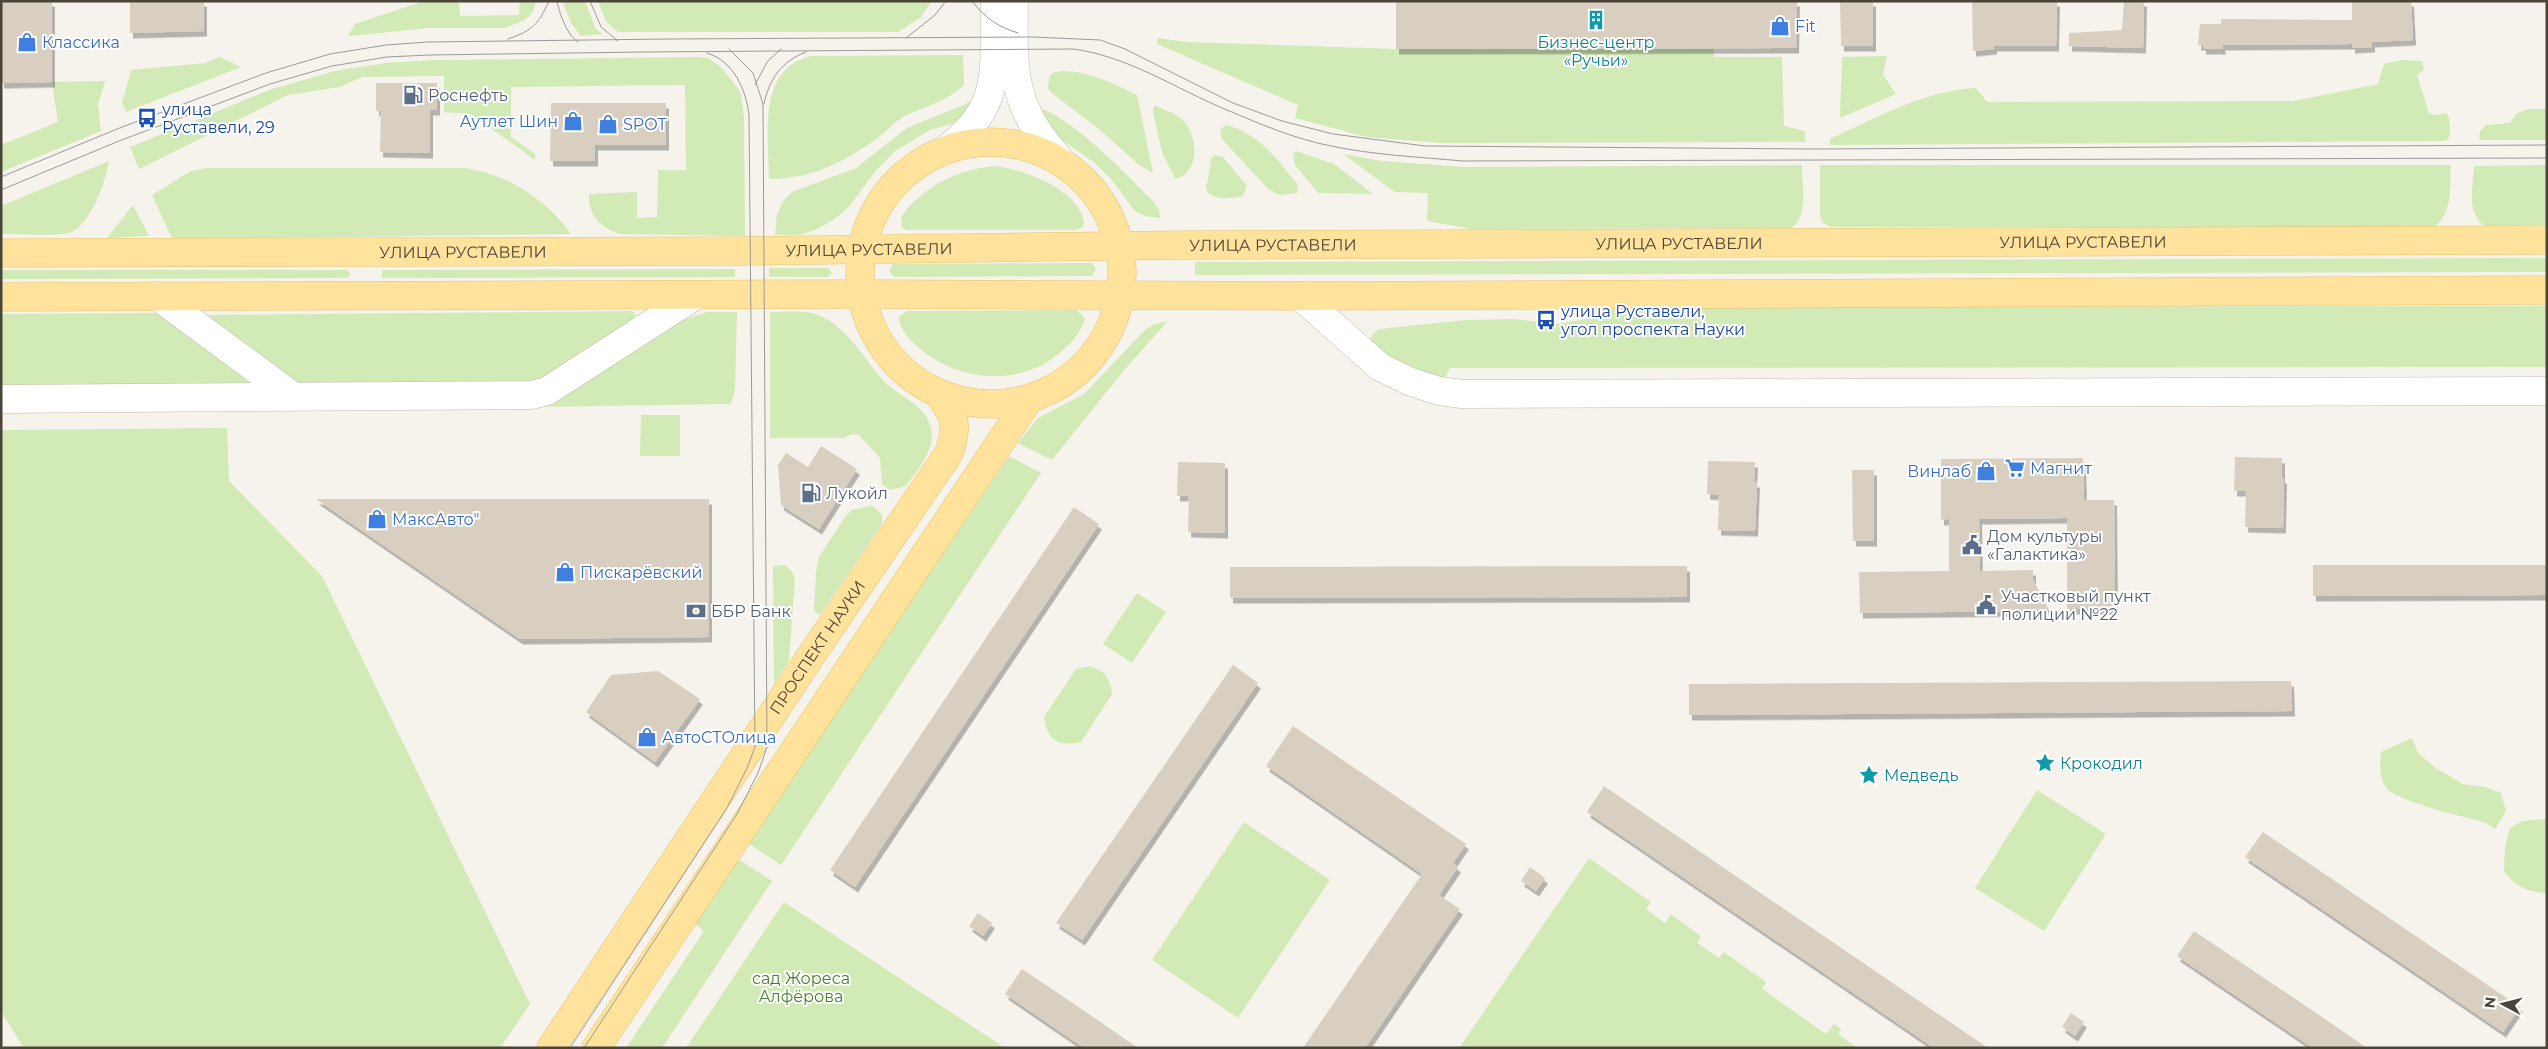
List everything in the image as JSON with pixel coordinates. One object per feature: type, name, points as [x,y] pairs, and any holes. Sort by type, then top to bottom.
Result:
[{"type":"main road","name":"ПРОСПЕКТ НАУКИ","points":[[977,143],[1004,143],[1026,147],[1064,164],[1083,180],[1099,200],[1111,222],[1119,246],[1122,270],[1120,295],[1109,329],[1089,360],[1062,383],[1030,399],[1007,403],[968,403],[938,393],[910,377],[887,354],[871,326],[862,294],[861,249],[873,216],[890,189],[914,167],[942,152],[977,143]]},
{"type":"main road","name":"УЛИЦА РУСТАВЕЛИ","points":[[1,253],[361,253],[1119,246],[2547,240]]},
{"type":"main road","points":[[361,253],[368,264],[369,275],[367,287],[361,296]]},
{"type":"main road","points":[[1,297],[862,294],[1300,296],[2547,290]]},
{"type":"main road","name":"ПРОСПЕКТ НАУКИ","points":[[551,1048],[858,584],[949,453],[954,435],[953,414],[938,393]]},
{"type":"main road","name":"ПРОСПЕКТ НАУКИ","points":[[596,1048],[890,604],[1030,399]]},
{"type":"main road","points":[[858,584],[890,604]]},
{"type":"street","name":"ПРОСПЕКТ НАУКИ","points":[[942,152],[962,138],[976,121],[992,89],[995,1]]},
{"type":"street","name":"ПРОСПЕКТ НАУКИ","points":[[1014,1],[1014,64],[1022,104],[1048,148],[1064,164]]},
{"type":"street","points":[[1,399],[532,395],[547,391],[696,295]]},
{"type":"street","points":[[157,296],[294,397]]},
{"type":"street","points":[[1300,296],[1380,367],[1411,382],[1439,391],[1462,394],[2547,391]]},
{"type":"green space","points":[[459,1],[460,16],[519,15],[520,1],[536,1],[533,12],[525,20],[505,28],[430,28],[348,36],[355,24],[421,2]]},
{"type":"green space","points":[[562,1],[585,1],[596,29],[602,34],[581,36],[571,23]]},
{"type":"green space","points":[[598,1],[932,1],[920,18],[898,32],[618,32],[606,22]]},
{"type":"green space","points":[[1158,38],[1187,42],[1396,49],[1714,49],[1714,57],[1782,57],[1784,126],[1805,131],[1805,142],[1441,143],[1367,137],[1295,118],[1298,105],[1157,44]]},
{"type":"green space","points":[[963,55],[964,85],[949,96],[903,117],[864,148],[826,168],[798,176],[769,179],[769,107],[781,75],[793,63],[811,56]]},
{"type":"green space","points":[[1887,56],[1883,75],[1896,94],[1840,118],[1842,57]]},
{"type":"green space","points":[[220,57],[241,67],[126,112],[122,103],[131,70],[205,63]]},
{"type":"green space","points":[[708,58],[722,68],[740,91],[744,116],[745,236],[620,234],[601,224],[590,208],[589,194],[637,192],[637,218],[657,217],[658,170],[686,170],[685,85],[511,87],[511,137],[535,154],[535,160],[471,114],[444,112],[444,76],[362,77],[340,87],[288,95],[139,169],[130,147],[272,89],[335,71],[385,63],[434,60]]},
{"type":"green space","points":[[2402,60],[2422,61],[2424,70],[2417,75],[2429,113],[2434,115],[2446,113],[2449,117],[2450,136],[2446,141],[1830,145],[1830,139],[1901,106],[1920,99],[1957,90],[1976,88],[1987,102],[2293,101],[2378,84],[2384,64]]},
{"type":"green space","points":[[1061,71],[1091,75],[1137,95],[1153,173],[1138,164],[1099,129],[1048,89],[1049,77],[1053,73]]},
{"type":"green space","points":[[105,81],[98,105],[101,131],[1,172],[1,145],[58,122],[52,82]]},
{"type":"green space","points":[[982,97],[955,123],[930,130],[894,152],[874,173],[848,208],[833,220],[817,229],[800,235],[775,235],[777,214],[784,200],[792,192],[856,168],[907,128]]},
{"type":"green space","points":[[1154,105],[1179,117],[1185,122],[1192,136],[1194,145],[1193,161],[1185,174],[1175,179],[1162,152],[1153,112]]},
{"type":"green space","points":[[1032,106],[1047,111],[1063,120],[1096,146],[1153,201],[1159,210],[1160,218],[1145,216],[1135,211],[1111,179],[1095,163],[1053,134]]},
{"type":"green space","points":[[2528,109],[2547,109],[2547,140],[2479,140],[2480,131],[2486,125],[2510,123],[2516,114]]},
{"type":"green space","points":[[1226,125],[1248,134],[1267,149],[1298,185],[1297,193],[1280,195],[1269,190],[1222,139],[1220,130]]},
{"type":"green space","points":[[1296,151],[1334,164],[1373,194],[1318,193],[1295,165],[1293,154]]},
{"type":"green space","points":[[1343,154],[1381,161],[1465,167],[1802,165],[1803,200],[1800,217],[1791,228],[1472,229],[1427,221],[1428,193],[1395,192]]},
{"type":"green space","points":[[1214,155],[1223,157],[1247,186],[1243,196],[1222,198],[1212,196],[1206,189],[1211,160]]},
{"type":"green space","points":[[109,161],[105,179],[91,211],[79,227],[72,232],[49,235],[1,234],[1,206]]},
{"type":"green space","points":[[1820,165],[2451,165],[2448,207],[2445,214],[2434,227],[1831,227],[1823,223],[1820,215]]},
{"type":"green space","points":[[2547,165],[2547,225],[2484,226],[2478,220],[2472,198],[2474,166]]},
{"type":"green space","points":[[996,166],[1036,177],[1062,192],[1073,201],[1080,211],[1084,223],[1082,228],[1076,230],[906,230],[902,228],[901,217],[920,196],[931,188],[955,175]]},
{"type":"green space","points":[[208,168],[464,168],[495,176],[524,190],[549,209],[571,234],[172,239],[152,195],[191,171]]},
{"type":"green space","points":[[133,205],[149,236],[107,238]]},
{"type":"green space","points":[[2547,258],[2547,272],[1195,275],[1195,262]]},
{"type":"green space","points":[[1092,263],[1096,269],[1092,276],[894,277],[889,271],[893,264]]},
{"type":"green space","points":[[769,268],[828,268],[832,273],[828,277],[769,277]]},
{"type":"green space","points":[[735,269],[735,277],[382,278],[382,270]]},
{"type":"green space","points":[[1,270],[347,270],[351,274],[347,278],[1,279]]},
{"type":"green space","points":[[2547,306],[2547,367],[1450,368],[1444,380],[1405,366],[1387,356],[1370,343],[1372,335],[1379,329],[1466,320],[1514,319],[1557,324],[1593,318],[1594,307]]},
{"type":"green space","points":[[1077,310],[1085,318],[1084,323],[1076,336],[1062,351],[1045,363],[1028,371],[1009,375],[971,374],[952,368],[919,348],[903,330],[899,321],[899,317],[907,311]]},
{"type":"green space","points":[[631,311],[635,313],[634,321],[541,383],[297,386],[204,315]]},
{"type":"green space","points":[[707,312],[737,312],[735,389],[731,404],[535,407],[677,322]]},
{"type":"green space","points":[[770,312],[817,314],[833,323],[849,337],[889,386],[923,412],[931,428],[931,444],[921,466],[906,486],[890,490],[882,484],[880,458],[859,435],[853,434],[842,438],[770,438]]},
{"type":"green space","points":[[156,313],[165,315],[252,380],[254,385],[1,387],[1,314]]},
{"type":"green space","points":[[1168,321],[1125,369],[1052,460],[1018,443],[1038,418],[1084,394],[1145,330],[1154,324]]},
{"type":"green space","points":[[641,415],[680,415],[680,456],[640,456]]},
{"type":"green space","points":[[227,428],[229,481],[322,576],[530,1004],[500,1048],[24,1048],[1,1012],[1,430]]},
{"type":"green space","points":[[1009,456],[1041,473],[781,865],[748,843]]},
{"type":"green space","points":[[872,506],[880,513],[882,524],[820,615],[814,611],[816,571],[819,557],[845,517],[852,510]]},
{"type":"green space","points":[[785,565],[791,570],[795,578],[789,661],[774,684],[773,566]]},
{"type":"green space","points":[[1137,593],[1166,612],[1132,663],[1103,644]]},
{"type":"green space","points":[[1089,666],[1099,670],[1106,676],[1110,683],[1112,694],[1081,742],[1066,743],[1055,740],[1048,731],[1044,717],[1076,669]]},
{"type":"green space","points":[[2412,738],[2418,753],[2434,767],[2463,784],[2485,787],[2501,793],[2506,811],[2495,829],[2486,823],[2415,803],[2391,792],[2385,786],[2381,774],[2381,752]]},
{"type":"green space","points":[[2037,790],[2106,834],[2044,931],[1975,888]]},
{"type":"green space","points":[[2547,819],[2547,893],[2534,892],[2523,888],[2504,872],[2505,847],[2510,828],[2522,821]]},
{"type":"green space","points":[[1244,822],[1330,880],[1238,1018],[1152,960]]},
{"type":"green space","points":[[1589,858],[1651,902],[1646,909],[1665,923],[1671,914],[1701,936],[1697,943],[1719,958],[1724,952],[1766,982],[1762,989],[1826,1034],[1834,1024],[1841,1029],[1838,1034],[1857,1048],[1459,1048]]},
{"type":"green space","points":[[738,859],[772,881],[662,1048],[626,1048],[704,931],[695,924]]},
{"type":"green space","name":"сад Жореса Алфёрова","points":[[784,902],[1005,1048],[686,1048]]},
{"type":"building","name":"Классика","points":[[1,1],[52,1],[52,82],[1,83]]},
{"type":"building","points":[[130,1],[204,1],[204,31],[130,33]]},
{"type":"building","name":"Бизнес-центр «Ручьи»","points":[[1396,1],[1797,1],[1796,48],[1396,49]]},
{"type":"building","points":[[1840,1],[1873,1],[1873,46],[1841,46]]},
{"type":"building","points":[[1972,1],[2057,1],[2056,46],[1994,46],[1994,49],[1973,51]]},
{"type":"building","points":[[2124,1],[2144,1],[2143,48],[2069,46],[2069,33],[2122,30]]},
{"type":"building","points":[[2352,1],[2411,1],[2413,40],[2372,42],[2372,47],[2352,48],[2352,44],[2222,45],[2223,49],[2203,49],[2203,45],[2198,45],[2200,24],[2221,24],[2221,19],[2352,20]]},
{"type":"building","points":[[376,83],[437,83],[437,110],[430,110],[430,153],[380,152],[381,111],[376,111]]},
{"type":"building","name":"SPOT","points":[[551,103],[666,103],[666,145],[595,145],[595,161],[550,161]]},
{"type":"building","name":"Лукойл","points":[[821,446],[857,469],[819,529],[781,505],[778,465],[786,453],[808,467]]},
{"type":"building","points":[[2235,457],[2282,458],[2282,478],[2284,478],[2283,528],[2245,527],[2246,491],[2234,491]]},
{"type":"building","points":[[2083,458],[2084,500],[2114,500],[2115,609],[2067,609],[2067,518],[1979,519],[1980,571],[2033,570],[2033,580],[2048,609],[2043,609],[2043,611],[1860,613],[1859,572],[1949,571],[1949,519],[1941,520],[1941,459]]},
{"type":"building","points":[[1708,461],[1755,462],[1754,482],[1757,482],[1755,531],[1718,530],[1719,495],[1707,494]]},
{"type":"building","points":[[1178,462],[1225,463],[1225,533],[1188,532],[1189,496],[1177,496]]},
{"type":"building","points":[[1852,470],[1874,470],[1874,541],[1853,541]]},
{"type":"building","name":"Пискарёвский","points":[[316,499],[709,499],[709,637],[520,639]]},
{"type":"building","points":[[1074,507],[1099,524],[855,887],[830,870]]},
{"type":"building","points":[[2313,565],[2547,565],[2547,595],[2313,596]]},
{"type":"building","points":[[1687,566],[1687,597],[1230,598],[1230,567]]},
{"type":"building","points":[[1233,665],[1258,683],[1082,940],[1056,923]]},
{"type":"building","name":"АвтоСТОлица","points":[[658,671],[700,699],[655,762],[586,712],[611,675]]},
{"type":"building","points":[[2291,681],[2292,711],[1689,715],[1689,684]]},
{"type":"building","points":[[1293,726],[1466,844],[1453,863],[1458,867],[1439,895],[1460,909],[1365,1048],[1303,1048],[1422,874],[1266,766]]},
{"type":"building","points":[[1604,786],[1988,1048],[1934,1048],[1587,812]]},
{"type":"building","points":[[2263,832],[2520,1007],[2503,1032],[2245,857]]},
{"type":"building","points":[[1530,867],[1545,878],[1536,891],[1521,881]]},
{"type":"building","points":[[978,913],[992,923],[983,936],[969,926]]},
{"type":"building","points":[[2194,931],[2367,1048],[2313,1048],[2177,956]]},
{"type":"building","points":[[1022,969],[1138,1048],[1084,1048],[1005,994]]},
{"type":"building","points":[[2071,1013],[2084,1022],[2075,1036],[2062,1027]]},
{"type":"tram line","points":[[508,39],[534,26],[549,1]]},
{"type":"tram line","points":[[557,1],[567,30],[578,42]]},
{"type":"tram line","points":[[590,1],[601,27],[618,41]]},
{"type":"tram line","points":[[906,38],[935,15],[946,1]]},
{"type":"tram line","points":[[972,1],[992,21],[1018,33]]},
{"type":"tram line","points":[[1,177],[117,129],[266,73],[330,54],[386,45],[428,42],[1033,37],[1100,40],[1125,49],[1233,103],[1282,121],[1333,134],[1425,146],[1813,149],[2547,145]]},
{"type":"tram line","points":[[584,1048],[737,814],[758,773],[767,747],[763,104],[753,73],[729,49]]},
{"type":"tram line","points":[[755,85],[767,62],[781,49]]},
{"type":"tram line","points":[[1,190],[119,141],[270,84],[332,66],[387,57],[429,55],[642,52],[1073,49],[1093,53],[1132,66],[1208,102],[1265,126],[1304,139],[1364,152],[1463,161],[2547,158]]},
{"type":"tram line","points":[[764,104],[769,87],[778,72],[790,60],[806,52]]},
{"type":"tram line","points":[[570,1048],[727,808],[755,747],[749,115],[745,96],[737,78],[725,63],[707,53]]},
{"type":"place","name":"Бизнес-центр «Ручьи»","points":[[1596,20]]},
{"type":"place","name":"Fit","points":[[1780,26]]},
{"type":"place","name":"Классика","points":[[27,42]]},
{"type":"place","name":"Роснефть","points":[[413,95]]},
{"type":"place","name":"улица Руставели, 29","points":[[147,118]]},
{"type":"place","name":"Аутлет Шин","points":[[573,121]]},
{"type":"place","name":"SPOT","points":[[608,124]]},
{"type":"place","name":"улица Руставели, угол проспекта Науки","points":[[1546,320]]},
{"type":"place","name":"Магнит","points":[[2015,468]]},
{"type":"place","name":"Винлаб","points":[[1986,471]]},
{"type":"place","name":"Лукойл","points":[[811,493]]},
{"type":"place","name":"МаксАвто\"","points":[[377,519]]},
{"type":"place","name":"Дом культуры «Галактика»","points":[[1972,545]]},
{"type":"place","name":"Пискарёвский","points":[[565,572]]},
{"type":"place","name":"Участковый пункт полиции №22","points":[[1986,605]]},
{"type":"place","name":"ББР Банк","points":[[696,611]]},
{"type":"place","name":"АвтоСТОлица","points":[[647,737]]},
{"type":"place","name":"Крокодил","points":[[2045,763]]},
{"type":"place","name":"Медведь","points":[[1869,775]]}]
